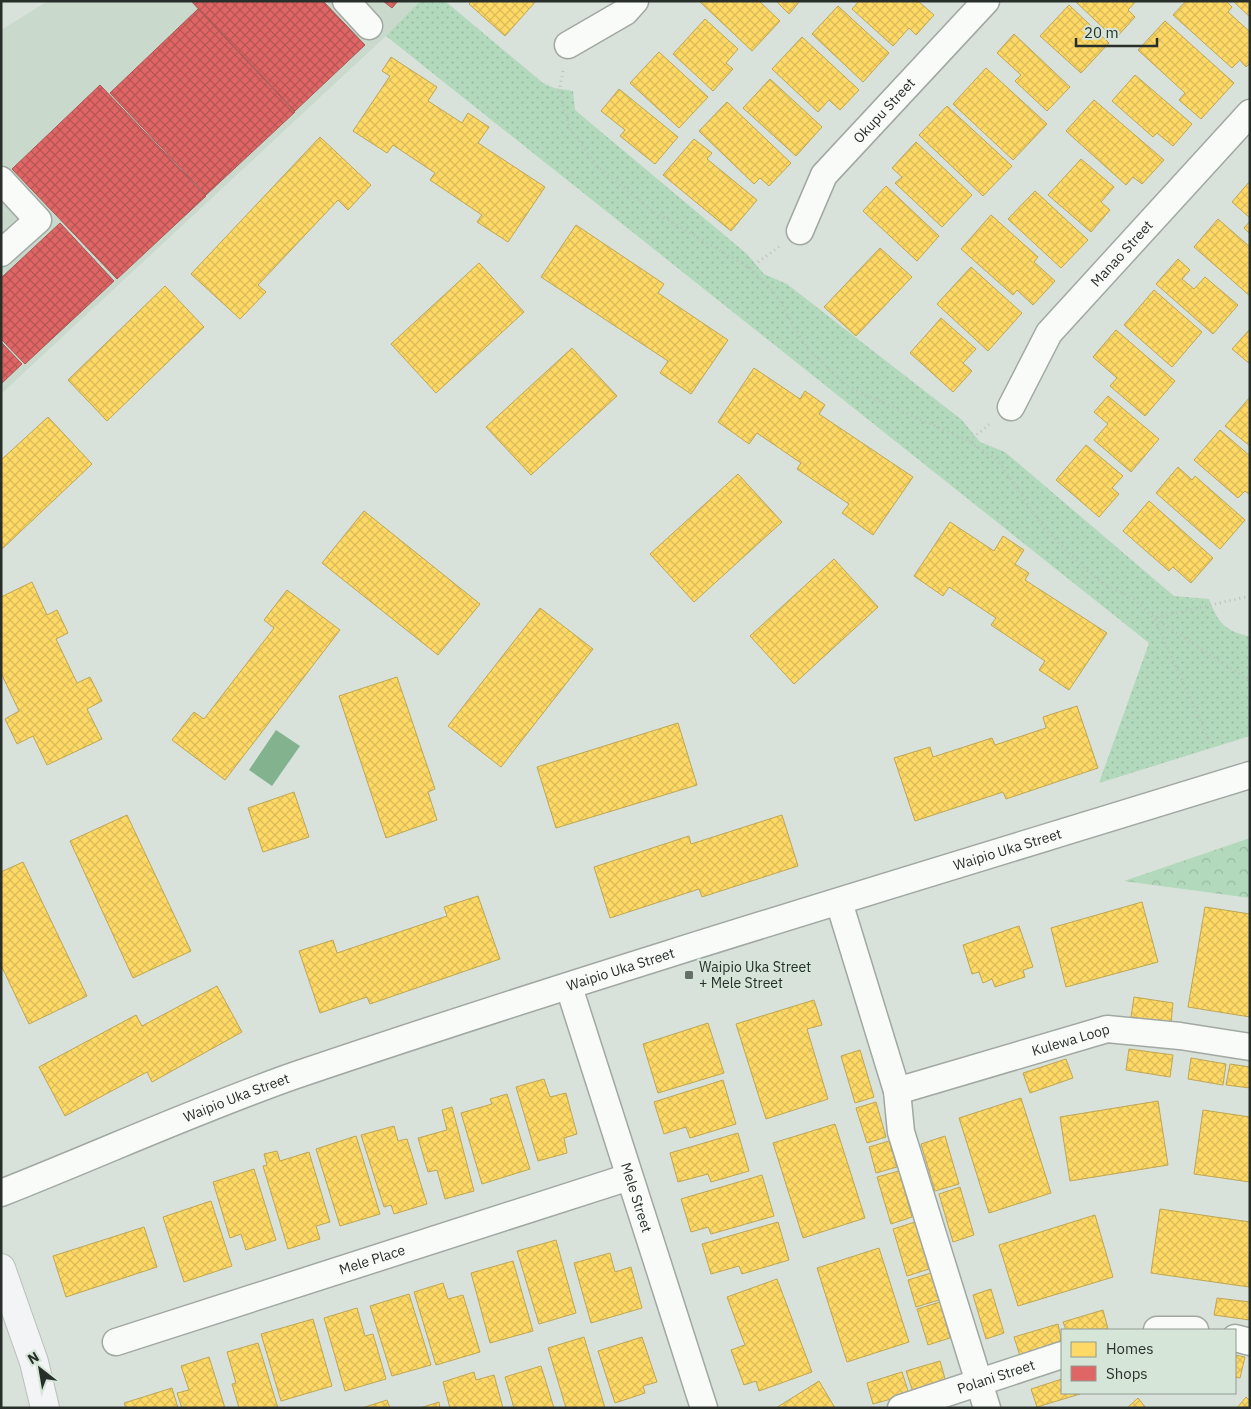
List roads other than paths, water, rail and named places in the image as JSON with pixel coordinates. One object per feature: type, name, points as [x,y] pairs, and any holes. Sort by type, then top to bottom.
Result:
[{"type":"main road","points":[[1,1268],[34,1362],[45,1408]]},
{"type":"street","points":[[346,1],[369,26]]},
{"type":"street","points":[[568,45],[625,12],[635,1]]},
{"type":"street","name":"Okupu Street","points":[[800,232],[824,175],[986,1]]},
{"type":"street","name":"Manao Street","points":[[1011,407],[1049,333],[1250,112]]},
{"type":"street","points":[[1,180],[38,220],[1,253]]},
{"type":"street","name":"Waipio Uka Street","points":[[1,1193],[189,1115],[295,1076],[569,987],[1250,775]]},
{"type":"street","points":[[839,902],[897,1090],[901,1132],[987,1408]]},
{"type":"street","name":"Mele Street","points":[[569,987],[704,1408]]},
{"type":"street","name":"Kulewa Loop","points":[[897,1090],[1107,1030],[1180,1036],[1250,1047]]},
{"type":"street","name":"Mele Place","points":[[116,1342],[629,1177]]},
{"type":"street","points":[[1236,1338],[1250,1342]]},
{"type":"street","name":"Polani Street","points":[[901,1408],[1061,1355]]},
{"type":"place","name":"Waipio Uka Street + Mele Street","points":[[689,975]]}]
